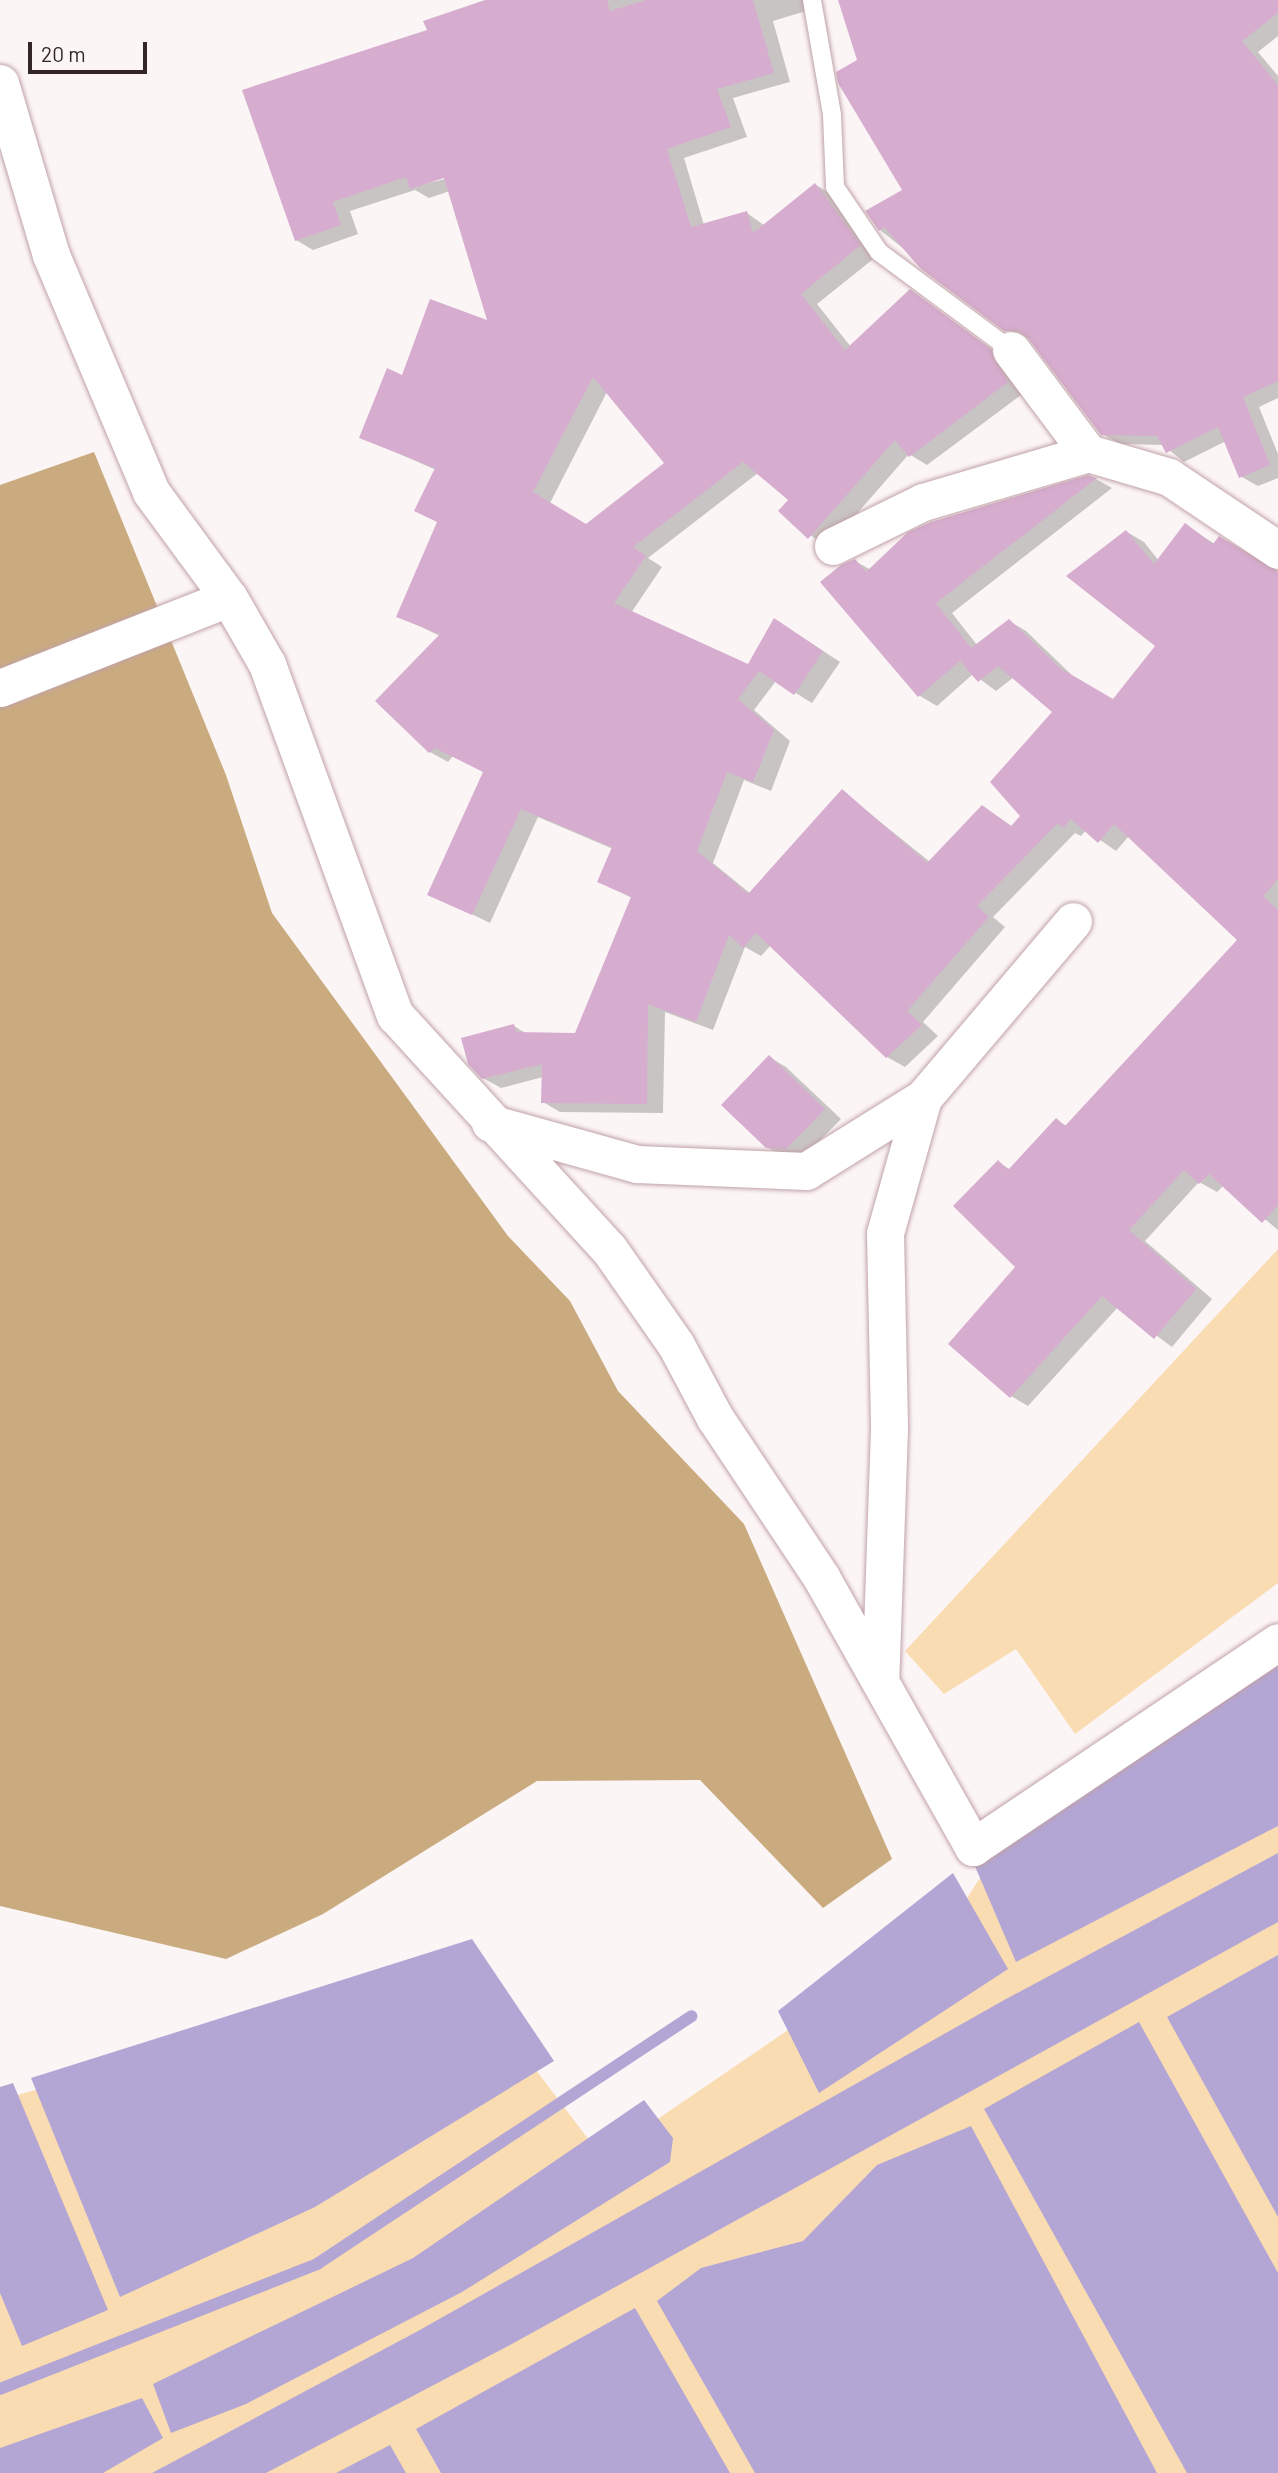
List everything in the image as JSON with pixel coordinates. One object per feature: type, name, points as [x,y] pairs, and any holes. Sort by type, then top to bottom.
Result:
[{"type":"street","points":[[0,83],[51,255],[151,492],[229,598],[267,664],[395,1015],[489,1123],[609,1249],[676,1345],[715,1418],[788,1522],[973,1847],[1278,1642]]},
{"type":"street","points":[[1011,350],[1088,453]]},
{"type":"street","points":[[833,546],[923,502],[1088,453],[1169,477],[1278,550]]},
{"type":"street","points":[[0,688],[229,598]]},
{"type":"street","points":[[489,1123],[637,1164],[806,1171],[923,1098],[1073,921]]},
{"type":"street","points":[[880,1683],[889,1429],[885,1233],[923,1098]]},
{"type":"lane","points":[[812,0],[832,115],[835,187],[879,251],[1011,350]]},
{"type":"shaded area","points":[[94,452],[226,775],[272,913],[508,1236],[570,1301],[618,1391],[744,1524],[892,1859],[823,1908],[700,1780],[537,1781],[323,1914],[226,1959],[0,1906],[0,485]]},
{"type":"shaded area","points":[[1278,1249],[1278,1583],[1075,1734],[1016,1649],[944,1694],[905,1651]]},
{"type":"shaded area","points":[[1278,1650],[1278,2473],[0,2473],[0,2100],[460,1970],[602,2157],[955,1916],[1038,1790]]},
{"type":"shaded area","points":[[1278,1661],[1278,1826],[1016,1962],[974,1864]]},
{"type":"shaded area","points":[[1278,1853],[1278,1922],[510,2345],[266,2473],[152,2473],[418,2331],[1006,1999]]},
{"type":"shaded area","points":[[953,1873],[1008,1969],[819,2093],[778,2011]]},
{"type":"shaded area","points":[[472,1939],[554,2061],[315,2207],[120,2297],[31,2078]]},
{"type":"shaded area","points":[[1278,1955],[1278,2217],[1167,2017]]},
{"type":"shaded area","points":[[1139,2022],[1278,2273],[1278,2473],[1187,2473],[984,2109]]},
{"type":"shaded area","points":[[13,2083],[108,2310],[22,2346],[0,2293],[0,2087]]},
{"type":"shaded area","points":[[644,2100],[673,2138],[670,2162],[462,2292],[246,2404],[171,2433],[153,2384],[413,2258]]},
{"type":"shaded area","points":[[971,2126],[1157,2473],[755,2473],[657,2301],[701,2268],[803,2241],[877,2165]]},
{"type":"shaded area","points":[[635,2308],[730,2473],[441,2473],[416,2429]]},
{"type":"shaded area","points":[[142,2398],[163,2438],[103,2473],[0,2473],[0,2448]]},
{"type":"shaded area","points":[[390,2445],[406,2473],[336,2473]]},
{"type":"building","points":[[485,0],[607,0],[610,11],[646,0],[753,0],[774,73],[717,89],[731,127],[667,149],[691,227],[747,211],[753,233],[815,183],[861,245],[801,294],[845,350],[910,289],[991,349],[1008,382],[909,457],[895,440],[808,539],[778,511],[788,500],[743,462],[633,547],[646,556],[614,603],[748,664],[774,618],[823,651],[794,695],[759,671],[738,699],[774,730],[753,782],[727,772],[697,851],[748,894],[842,789],[927,863],[982,805],[1011,826],[1020,816],[990,782],[1052,712],[998,666],[978,682],[960,661],[918,697],[820,582],[841,565],[855,559],[866,572],[908,532],[931,522],[1088,475],[1097,478],[936,603],[971,648],[1009,619],[1060,668],[1113,699],[1155,646],[1066,576],[1126,530],[1154,564],[1185,523],[1213,544],[1219,536],[1278,571],[1278,879],[1263,896],[1278,910],[1278,1205],[1262,1223],[1209,1174],[1199,1184],[1184,1170],[1129,1230],[1196,1289],[1154,1339],[1102,1296],[1010,1398],[948,1344],[1015,1267],[953,1206],[998,1160],[1008,1170],[1056,1118],[1065,1126],[1237,940],[1114,824],[1098,843],[1071,819],[1063,828],[1058,823],[977,906],[989,917],[907,1011],[922,1025],[886,1058],[756,933],[743,948],[729,935],[696,1022],[648,1004],[647,1104],[541,1103],[542,1064],[482,1079],[468,1064],[461,1038],[514,1024],[516,1032],[575,1033],[631,897],[597,882],[612,847],[521,809],[472,915],[427,895],[483,772],[435,748],[429,753],[375,701],[440,634],[396,617],[437,522],[414,511],[435,468],[359,438],[387,368],[402,375],[430,299],[487,320],[444,178],[410,189],[406,177],[333,202],[341,225],[295,241],[242,90],[427,30],[423,21]],"holes":[[[593,377],[664,463],[586,524],[533,492]]]},
{"type":"building","points":[[838,0],[1278,0],[1278,13],[1242,41],[1278,85],[1278,381],[1243,397],[1270,465],[1239,478],[1218,427],[1166,453],[1157,436],[1101,435],[1027,337],[1019,331],[1004,331],[921,269],[884,227],[879,231],[865,211],[902,190],[838,83],[836,72],[857,60]]},
{"type":"building","points":[[769,1055],[825,1109],[786,1149],[766,1148],[721,1105]]},
{"type":"waterway","points":[[0,2389],[317,2264],[691,2016]]}]
